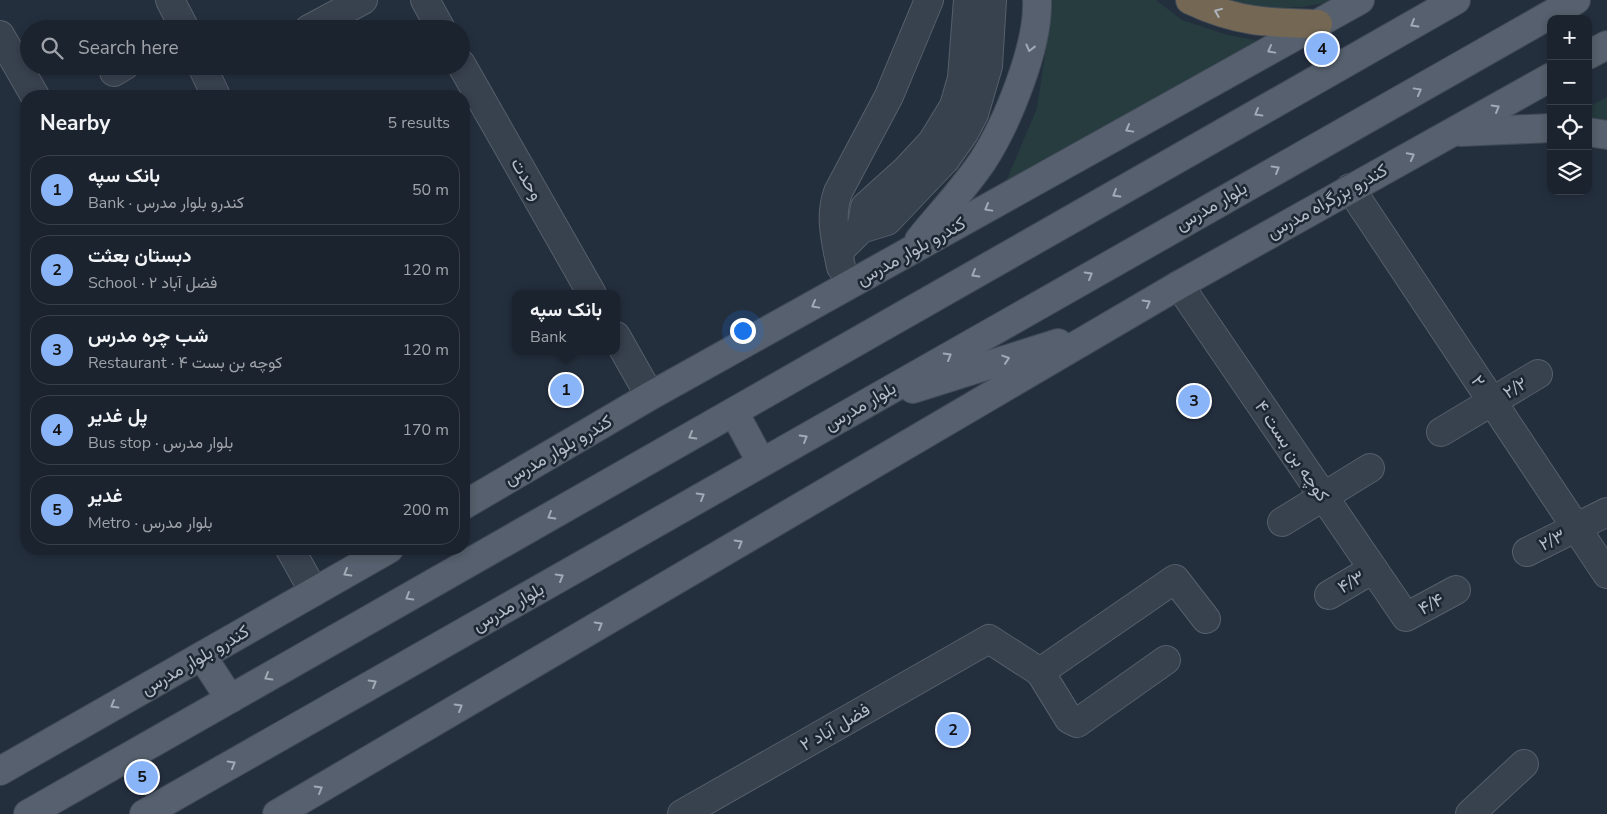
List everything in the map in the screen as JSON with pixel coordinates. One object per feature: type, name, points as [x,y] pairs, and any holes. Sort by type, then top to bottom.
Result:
[{"type":"highway","points":[[1190,0],[1230,17],[1267,23],[1318,24]]},
{"type":"main road","points":[[910,252],[982,162],[1009,109],[1031,49],[1038,10],[1037,0]]},
{"type":"main road","name":"کندرو بلوار مدرس","points":[[470,501],[650,396],[1360,0]]},
{"type":"main road","points":[[28,814],[1456,0]]},
{"type":"main road","name":"بلوار مدرس","points":[[144,814],[1576,0]]},
{"type":"main road","points":[[1592,53],[1607,44]]},
{"type":"main road","name":"کندرو بزرگراه مدرس","points":[[1105,328],[1350,188],[1454,133],[1547,79]]},
{"type":"main road","points":[[1454,133],[1547,128]]},
{"type":"main road","points":[[1592,133],[1607,135]]},
{"type":"main road","points":[[860,406],[1105,328]]},
{"type":"main road","points":[[277,814],[1105,328]]},
{"type":"main road","points":[[734,412],[761,462]]},
{"type":"main road","name":"کندرو بلوار مدرس","points":[[0,771],[378,555]]},
{"type":"main road","points":[[202,656],[230,699]]},
{"type":"main road","points":[[182,814],[206,779]]},
{"type":"street","points":[[170,0],[180,20]]},
{"type":"street","points":[[326,20],[363,0]]},
{"type":"street","points":[[425,0],[436,20]]},
{"type":"street","points":[[844,288],[834,231],[834,205],[836,198],[889,96],[929,0]]},
{"type":"street","points":[[861,229],[865,207],[906,170],[932,142],[954,106],[962,78],[968,0]]},
{"type":"street","points":[[838,252],[861,229],[887,221],[945,160],[964,133],[974,114],[988,66],[992,0]]},
{"type":"street","points":[[0,35],[20,70]]},
{"type":"street","points":[[23,75],[32,90]]},
{"type":"street","points":[[206,75],[213,90]]},
{"type":"street","name":"وحدت","points":[[467,75],[590,290]]},
{"type":"street","name":"۲","points":[[1350,188],[1607,574]]},
{"type":"street","name":"کوچه بن بست ۴","points":[[1179,285],[1406,618]]},
{"type":"street","points":[[620,343],[650,396]]},
{"type":"street","name":"۲/۲","points":[[1441,432],[1538,374]]},
{"type":"street","points":[[1282,522],[1370,468]]},
{"type":"street","name":"۲/۳","points":[[1528,552],[1607,512]]},
{"type":"street","points":[[293,555],[314,592]]},
{"type":"street","name":"۴/۳","points":[[1329,594],[1373,569]]},
{"type":"street","points":[[1166,660],[1077,723],[1069,719],[1040,672],[1175,579],[1206,619]]},
{"type":"street","name":"۴/۴","points":[[1406,618],[1456,590]]},
{"type":"street","name":"فضل آباد ۲","points":[[682,814],[989,639],[1040,672]]},
{"type":"street","points":[[1470,814],[1524,764]]},
{"type":"green space","points":[[1048,0],[1156,0],[1182,20],[1228,35],[1265,42],[1003,189],[1037,108],[1046,48]]},
{"type":"green space","points":[[1228,0],[1339,0],[1298,7],[1270,8]]},
{"type":"green space","points":[[1607,97],[1607,122],[1592,120],[1592,105]]},
{"type":"place","name":"پل غدیر","points":[[1322,49]]},
{"type":"place","name":"بانک سپه","points":[[566,390]]},
{"type":"place","name":"شب چره مدرس","points":[[1194,401]]},
{"type":"place","name":"دبستان بعثت","points":[[953,730]]},
{"type":"place","name":"غدیر","points":[[142,777]]}]
